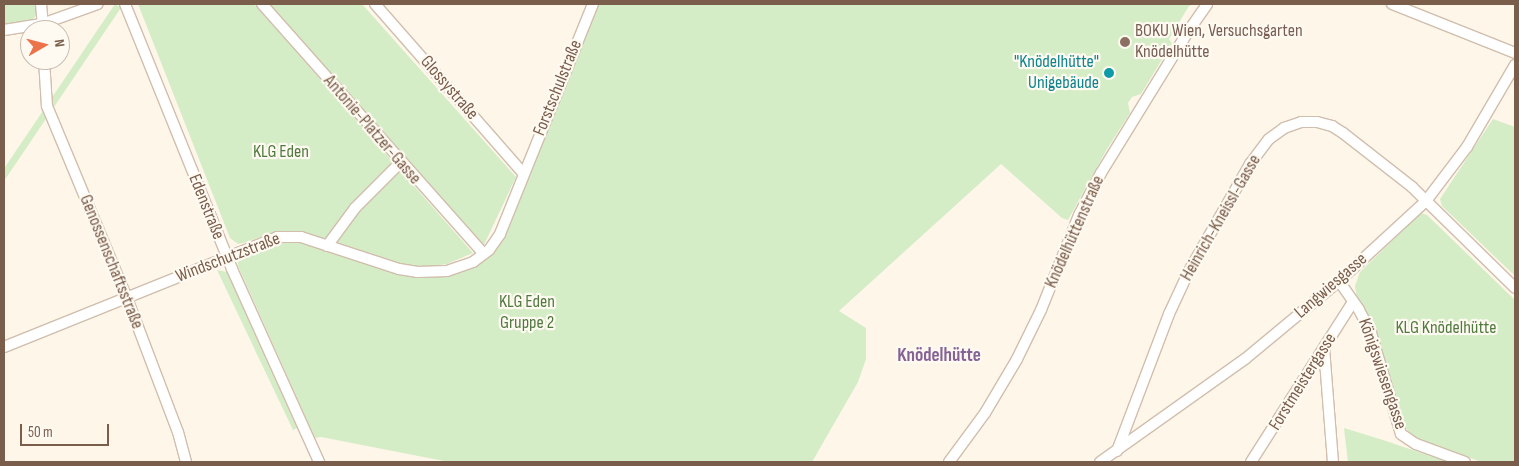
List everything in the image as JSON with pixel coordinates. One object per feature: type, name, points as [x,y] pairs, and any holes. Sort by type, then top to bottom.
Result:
[{"type":"street","points":[[41,4],[42,20]]},
{"type":"street","points":[[60,20],[98,4]]},
{"type":"street","name":"Edenstraße","points":[[125,4],[227,258],[319,462]]},
{"type":"street","name":"Antonie-Platzer-Gasse","points":[[262,4],[400,162],[484,254]]},
{"type":"street","name":"Glossystraße","points":[[375,4],[524,173]]},
{"type":"street","name":"Forstschulstraße","points":[[524,173],[593,4]]},
{"type":"street","name":"Knödelhüttenstraße","points":[[949,462],[985,413],[1017,359],[1041,310],[1079,215],[1101,173],[1187,33],[1207,4]]},
{"type":"street","points":[[1392,4],[1515,53]]},
{"type":"street","points":[[4,30],[20,29]]},
{"type":"street","name":"Langwiesgasse","points":[[1100,462],[1233,369],[1339,281],[1426,200],[1467,147],[1515,65]]},
{"type":"street","name":"Genossenschaftsstraße","points":[[45,70],[48,106],[178,432],[186,462]]},
{"type":"street","name":"Heinrich-Kneissl-Gasse","points":[[1117,451],[1169,314],[1189,271],[1238,182],[1263,146],[1276,133],[1301,122],[1317,122],[1332,126],[1382,162],[1426,200],[1515,288]]},
{"type":"street","points":[[327,246],[355,208],[400,162]]},
{"type":"street","name":"Windschutzstraße","points":[[4,347],[227,258],[268,239],[281,236],[296,236],[399,269],[437,272],[457,268],[484,254],[493,245],[500,234],[524,173]]},
{"type":"street","name":"Königswiesengasse","points":[[1339,281],[1365,320],[1377,350],[1396,422],[1401,434],[1416,444],[1465,462]]},
{"type":"street","name":"Forstmeistergasse","points":[[1251,462],[1353,302]]},
{"type":"street","points":[[1324,348],[1333,462]]},
{"type":"green space","points":[[4,4],[37,4],[37,15],[32,20],[20,20],[20,23],[4,26]]},
{"type":"green space","points":[[115,4],[121,8],[4,181],[4,169]]},
{"type":"green space","name":"KLG Eden","points":[[138,4],[254,4],[394,163],[326,240],[301,231],[276,232],[238,244],[230,238]]},
{"type":"green space","points":[[269,4],[362,4],[516,177],[483,247]]},
{"type":"green space","name":"KLG Eden Gruppe 2","points":[[599,4],[1195,4],[1189,6],[1169,39],[1172,43],[1141,94],[1132,97],[1128,103],[1130,113],[1107,149],[1068,220],[1062,218],[1001,164],[839,311],[866,328],[866,359],[858,382],[812,462],[449,462],[321,437],[315,438],[238,266],[238,258],[277,241],[296,240],[388,271],[420,277],[454,275],[485,260],[506,235],[525,188],[535,155]]},
{"type":"green space","name":"KLG Knödelhütte","points":[[1493,119],[1515,127],[1515,276],[1442,206],[1440,199]]},
{"type":"green space","points":[[400,170],[473,253],[447,264],[418,268],[403,265],[336,243],[363,205]]},
{"type":"green space","name":"KLG Knödelhütte","points":[[1421,213],[1427,215],[1515,300],[1514,462],[1482,462],[1423,442],[1408,431],[1401,421],[1384,356],[1374,330],[1357,298],[1355,286],[1360,272]]},
{"type":"green space","points":[[217,270],[227,272],[297,428],[293,430]]},
{"type":"green space","points":[[1344,428],[1383,440],[1448,462],[1348,462]]},
{"type":"place","name":"BOKU Wien, Versuchsgarten Knödelhütte","points":[[1125,42]]},
{"type":"place","name":"\"Knödelhütte\" Unigebäude","points":[[1109,73]]},
{"type":"district","name":"Knödelhütte","points":[[939,356]]}]
